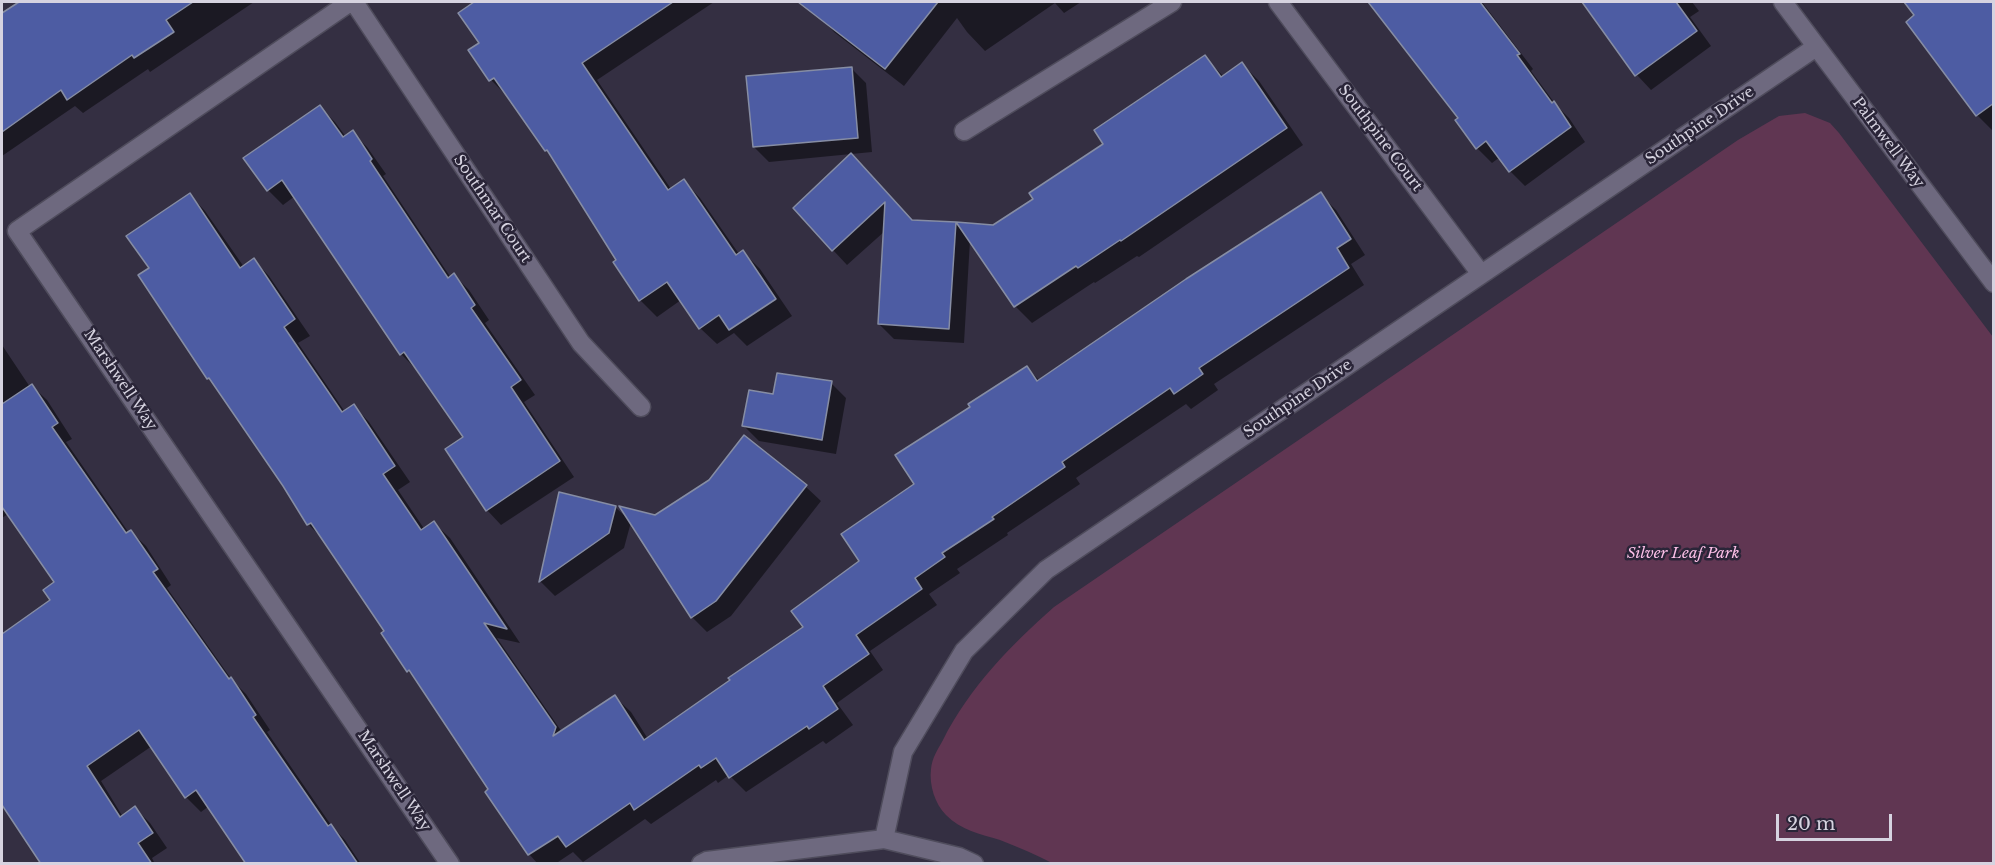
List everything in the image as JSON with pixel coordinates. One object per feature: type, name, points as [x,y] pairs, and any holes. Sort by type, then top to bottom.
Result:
[{"type":"street","name":"Southmar Court","points":[[352,2],[581,343],[641,407]]},
{"type":"street","name":"Marshwell Way","points":[[352,2],[17,231],[450,864]]},
{"type":"street","points":[[963,131],[1172,2]]},
{"type":"street","name":"Southpine Court","points":[[1278,2],[1481,274]]},
{"type":"street","name":"Palmwell Way","points":[[1783,2],[1994,283]]},
{"type":"street","name":"Southpine Drive","points":[[884,838],[903,752],[964,651],[1046,570],[1816,48]]},
{"type":"street","points":[[701,864],[707,861],[884,838],[958,857],[974,864]]},
{"type":"green space","name":"Silver Leaf Park","points":[[1805,113],[1830,123],[1839,133],[1993,337],[1993,863],[1054,864],[1000,840],[964,828],[942,811],[934,794],[931,769],[939,747],[953,721],[992,668],[1054,607],[1738,140],[1779,116]]},
{"type":"building","points":[[19,2],[193,2],[166,20],[174,32],[134,58],[132,55],[67,100],[61,90],[2,132],[2,13]]},
{"type":"building","points":[[474,2],[673,2],[582,63],[668,190],[684,179],[736,255],[743,250],[776,299],[729,330],[719,315],[699,329],[667,282],[639,301],[613,262],[616,260],[547,150],[545,151],[494,78],[489,81],[468,50],[479,43],[458,13]]},
{"type":"building","points":[[798,2],[938,2],[885,69]]},
{"type":"building","points":[[1368,2],[1480,2],[1571,127],[1509,172],[1486,141],[1476,149],[1455,120],[1458,118]]},
{"type":"building","points":[[1582,2],[1676,2],[1697,31],[1635,76]]},
{"type":"building","points":[[1904,2],[1994,2],[1994,103],[1976,116],[1906,22],[1914,15]]},
{"type":"building","points":[[1205,55],[1221,77],[1242,62],[1287,128],[1121,241],[1078,268],[1076,266],[1014,307],[956,222],[993,225],[1033,199],[1029,193],[1103,144],[1094,130]]},
{"type":"building","points":[[852,67],[858,138],[753,147],[746,76]]},
{"type":"building","points":[[320,105],[343,137],[353,130],[372,159],[370,161],[448,278],[454,273],[475,305],[471,308],[521,380],[511,387],[560,461],[486,511],[445,449],[463,437],[404,352],[400,355],[282,180],[267,191],[243,158]]},
{"type":"building","points":[[851,153],[912,220],[956,222],[949,329],[878,324],[885,202],[832,251],[793,208]]},
{"type":"building","points":[[1321,192],[1351,239],[1337,248],[1349,268],[1199,368],[1203,374],[1174,394],[1170,388],[1062,462],[1065,467],[992,517],[994,519],[942,553],[945,557],[915,578],[922,589],[856,635],[869,654],[823,686],[838,709],[809,729],[807,726],[729,778],[716,758],[701,768],[699,765],[634,810],[630,803],[566,847],[558,836],[528,855],[485,792],[488,789],[409,670],[407,672],[381,633],[384,631],[311,523],[307,525],[283,486],[209,378],[207,379],[138,275],[149,268],[126,236],[190,193],[240,268],[254,258],[295,319],[284,327],[342,412],[354,404],[395,466],[383,474],[421,530],[434,521],[507,629],[484,623],[556,727],[553,736],[615,695],[644,740],[730,680],[728,678],[803,627],[791,611],[859,561],[841,534],[914,484],[895,455],[970,407],[968,404],[1027,366],[1037,381],[1186,279]]},
{"type":"building","points":[[777,373],[832,381],[822,440],[742,426],[749,390],[773,394]]},
{"type":"building","points":[[32,384],[58,423],[52,427],[126,533],[131,530],[158,569],[153,572],[229,679],[231,677],[256,715],[253,717],[328,826],[331,824],[358,864],[246,864],[196,790],[185,798],[139,730],[87,766],[120,817],[135,806],[153,833],[138,843],[152,864],[41,864],[2,805],[2,634],[50,600],[43,590],[54,582],[2,507],[2,404]]},
{"type":"building","points":[[744,435],[807,485],[716,601],[691,618],[619,506],[655,515],[709,480]]},
{"type":"building","points":[[559,492],[616,506],[609,533],[539,582]]}]
